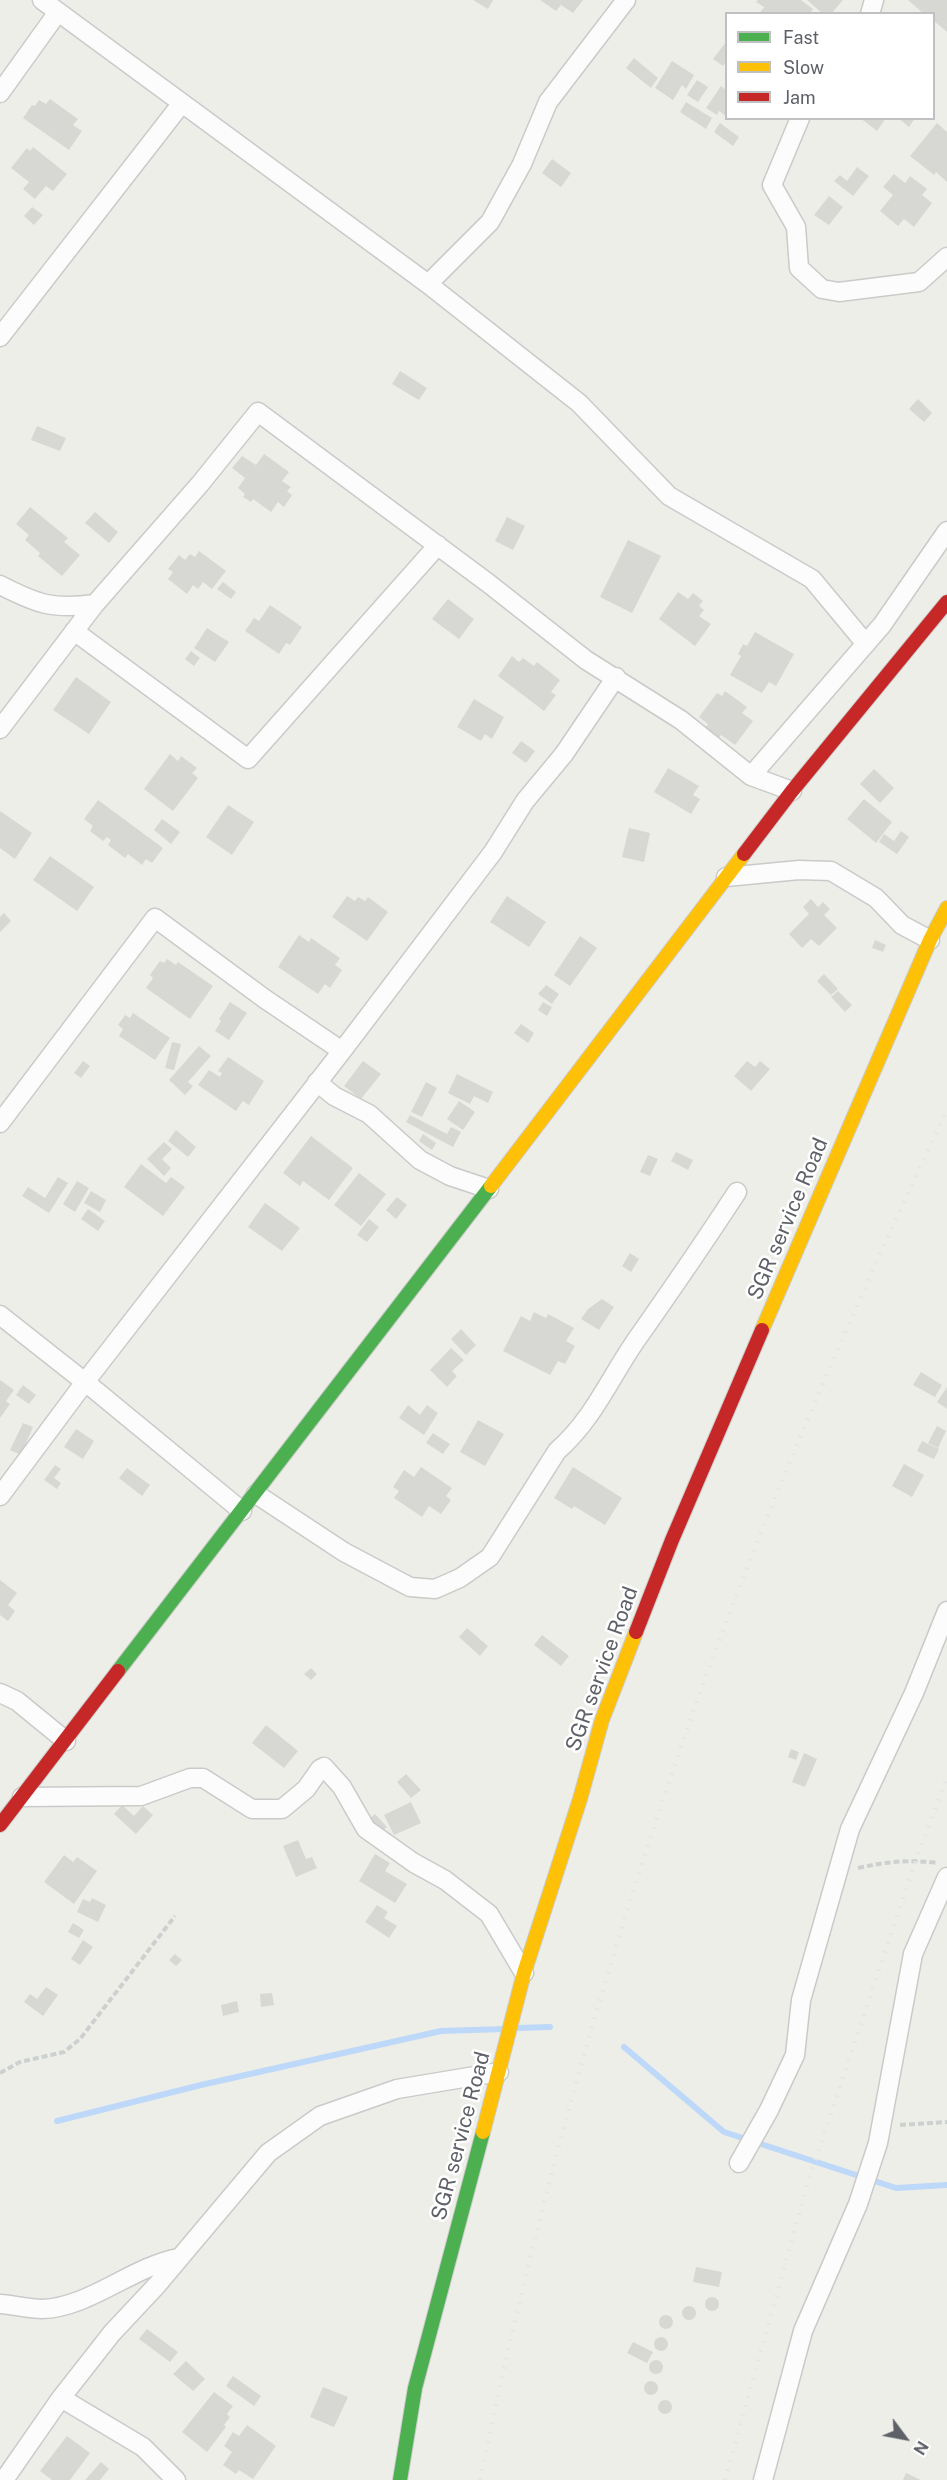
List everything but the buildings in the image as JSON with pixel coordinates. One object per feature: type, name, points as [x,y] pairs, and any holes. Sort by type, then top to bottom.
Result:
[{"type":"street","points":[[42,0],[428,284],[579,403],[669,495],[812,579],[866,644]]},
{"type":"street","points":[[428,284],[490,222],[522,164],[548,102],[626,0]]},
{"type":"street","points":[[0,93],[58,12]]},
{"type":"street","points":[[0,337],[182,103]]},
{"type":"street","points":[[799,120],[772,185],[796,227],[799,268],[822,289],[839,292],[919,282],[947,257]]},
{"type":"street","points":[[0,729],[95,604],[200,484],[258,412],[438,544],[586,660],[681,720],[751,776],[792,791]]},
{"type":"street","points":[[751,776],[882,625],[947,531]]},
{"type":"street","points":[[75,631],[248,759],[438,544]]},
{"type":"street","points":[[0,585],[33,602],[69,608],[95,604]]},
{"type":"street","points":[[0,1825],[256,1494],[792,791],[947,602]]},
{"type":"street","points":[[0,1496],[85,1382],[493,852],[525,801],[564,754],[616,677]]},
{"type":"street","points":[[726,877],[799,870],[831,872],[876,898],[902,925],[930,940]]},
{"type":"street","name":"SGR service Road","points":[[400,2480],[415,2388],[518,2003],[524,1973],[580,1799],[602,1720],[672,1540],[930,940],[947,908]]},
{"type":"street","points":[[0,1122],[155,918],[265,999],[342,1051]]},
{"type":"street","points":[[317,1082],[334,1096],[369,1114],[420,1160],[450,1176],[489,1189]]},
{"type":"street","points":[[256,1494],[344,1552],[410,1587],[435,1589],[460,1578],[490,1557],[557,1451],[571,1439],[586,1420],[638,1336],[737,1192]]},
{"type":"street","points":[[0,1315],[242,1511]]},
{"type":"street","points":[[739,2163],[769,2110],[795,2055],[801,2000],[850,1828],[914,1693],[947,1611]]},
{"type":"street","points":[[0,1693],[17,1701],[66,1741]]},
{"type":"street","points":[[22,1797],[141,1796],[190,1778],[203,1778],[252,1809],[282,1809],[306,1789],[320,1769],[324,1767],[342,1787],[366,1829],[414,1863],[445,1880],[489,1914],[524,1973]]},
{"type":"street","points":[[763,2480],[803,2331],[871,2166],[882,2126],[913,1954],[947,1877]]},
{"type":"street","points":[[4,2480],[61,2398],[112,2333],[157,2285],[268,2153],[320,2115],[397,2089],[499,2072]]},
{"type":"street","points":[[0,2304],[43,2309],[81,2300],[158,2262],[178,2258]]},
{"type":"street","points":[[61,2398],[143,2447],[176,2480]]},
{"type":"path","points":[[837,1872],[888,1861],[916,1860],[947,1864]]},
{"type":"path","points":[[0,2073],[20,2061],[46,2058],[64,2052],[80,2039],[175,1916]]},
{"type":"path","points":[[882,2126],[947,2122]]},
{"type":"waterway","points":[[518,2028],[550,2027]]},
{"type":"waterway","points":[[57,2121],[201,2085],[441,2031],[505,2029]]},
{"type":"waterway","points":[[624,2047],[724,2132],[896,2188],[947,2185]]},
{"type":"railway","points":[[480,2480],[521,2295],[568,2111],[621,1929],[680,1749],[740,1587],[805,1426],[874,1267],[947,1110]]},
{"type":"railway","points":[[725,2480],[808,2182],[916,1860],[947,1777]]},
{"type":"traffic: fast","points":[[118,1671],[491,1186]]},
{"type":"traffic: fast","points":[[400,2480],[415,2388],[483,2132]]},
{"type":"traffic: slow","points":[[491,1186],[744,854]]},
{"type":"traffic: slow","points":[[762,1330],[930,940],[947,908]]},
{"type":"traffic: slow","points":[[483,2132],[524,1973],[580,1799],[602,1720],[636,1632]]},
{"type":"traffic: jam","points":[[744,854],[792,791],[947,602]]},
{"type":"traffic: jam","points":[[636,1632],[672,1540],[762,1330]]},
{"type":"traffic: jam","points":[[0,1825],[118,1671]]}]
